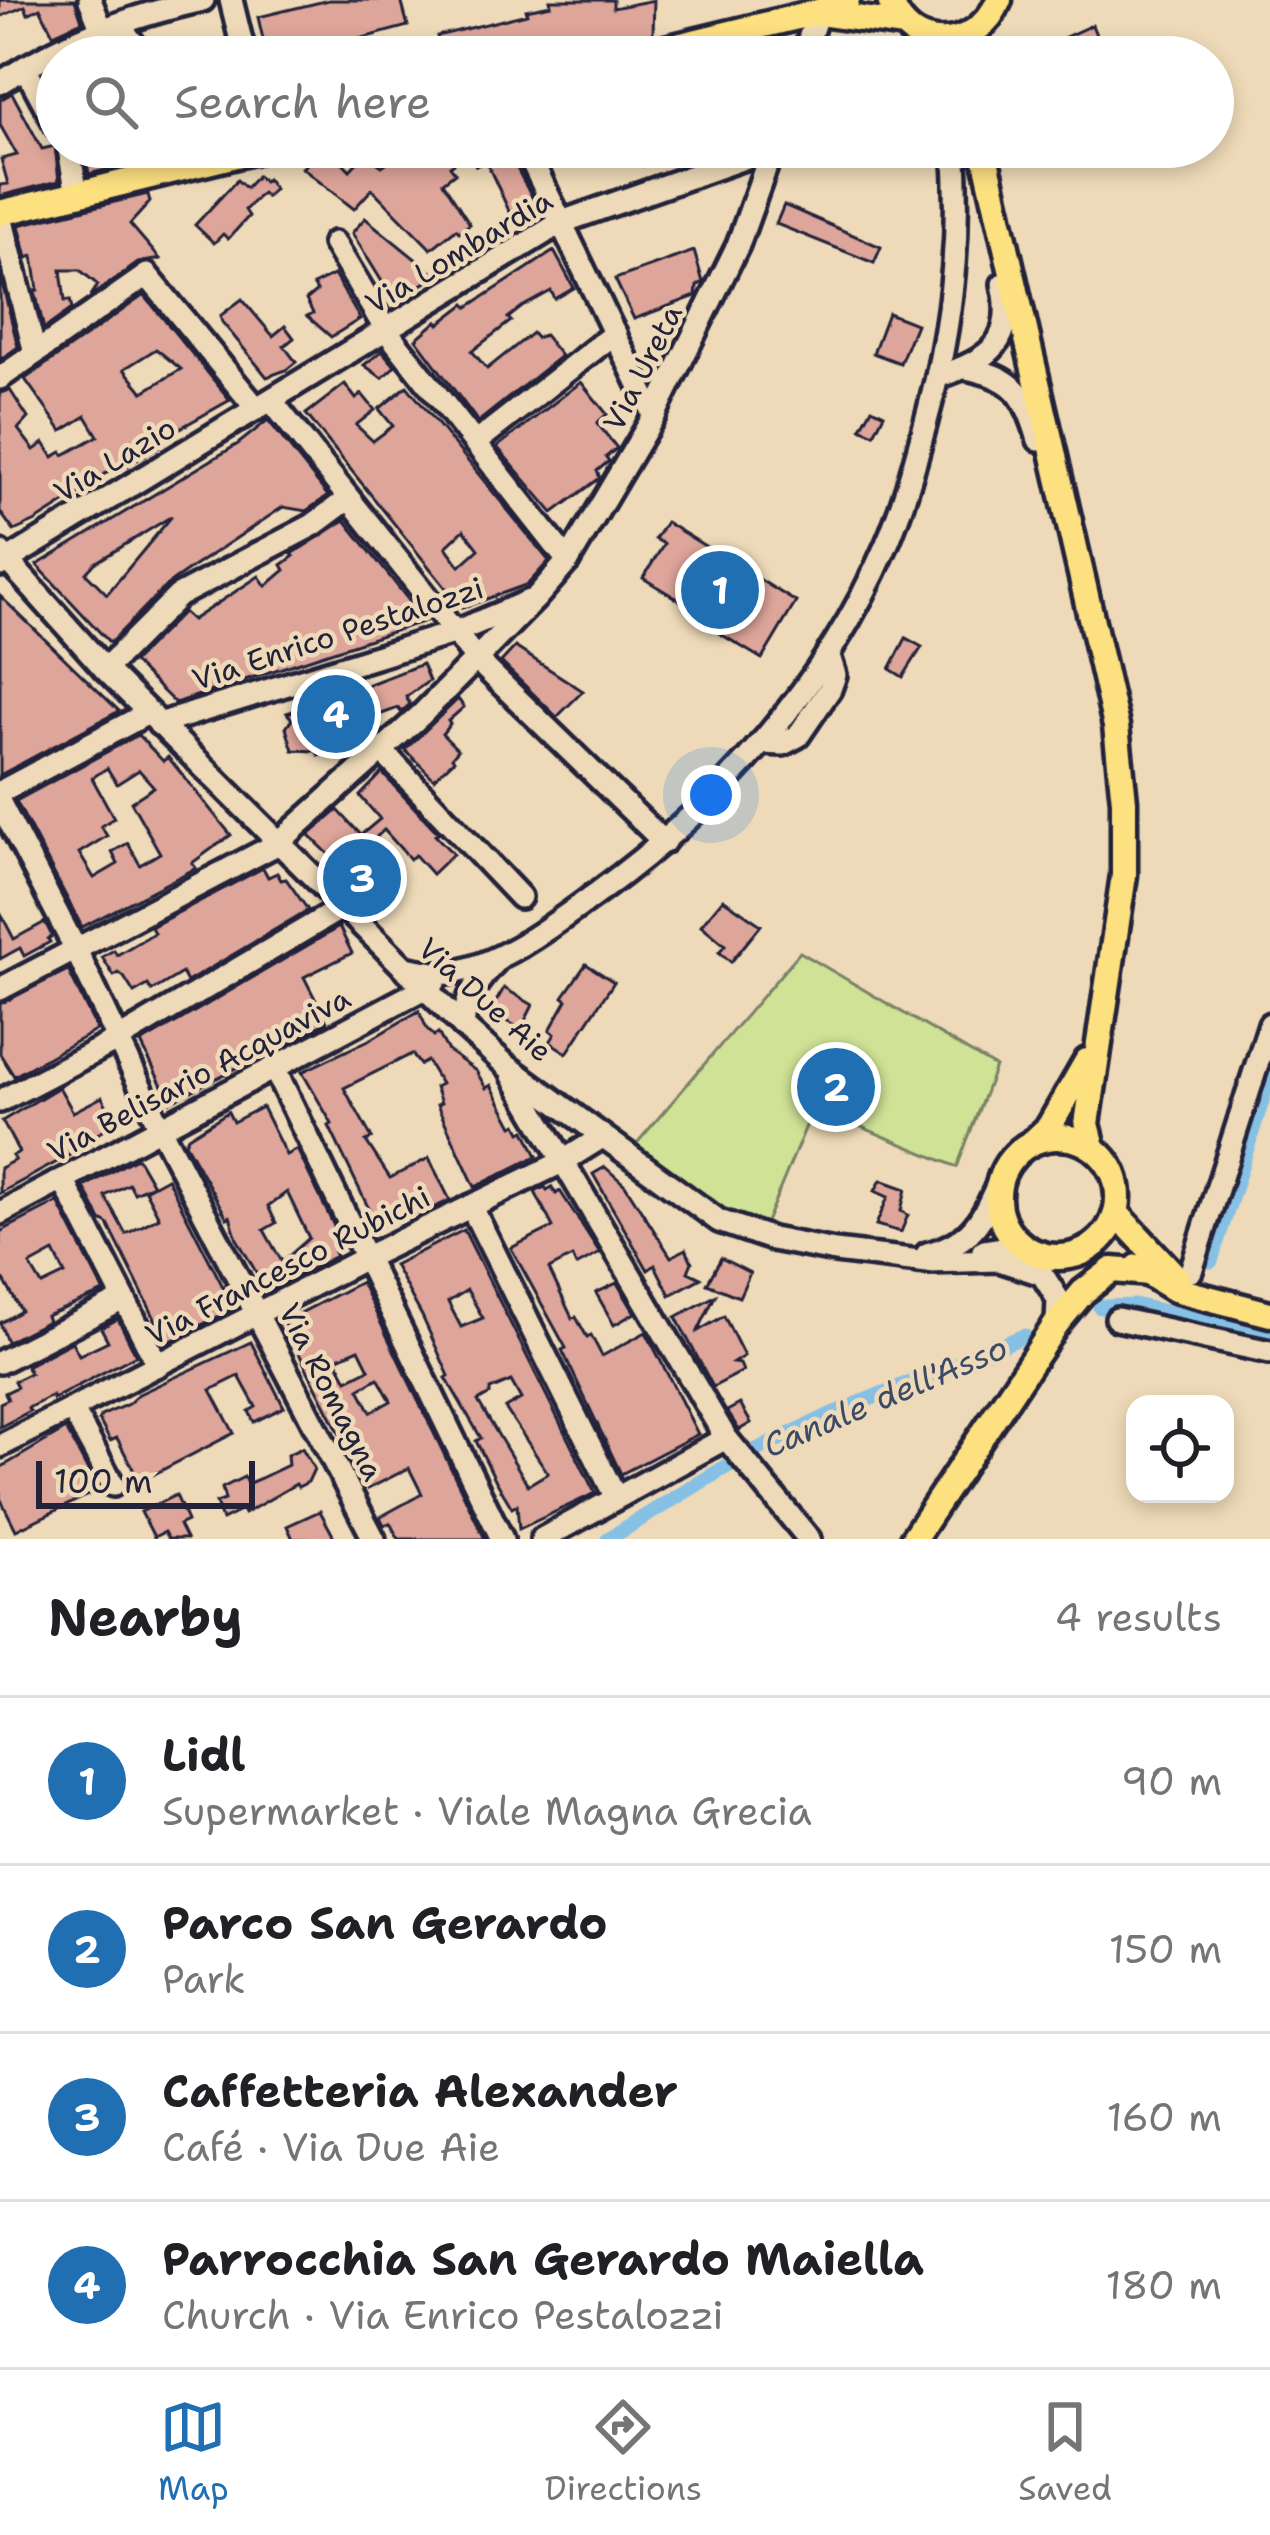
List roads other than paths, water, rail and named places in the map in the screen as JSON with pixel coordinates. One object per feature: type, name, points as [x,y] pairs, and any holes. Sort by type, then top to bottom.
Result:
[{"type":"main road","points":[[719,36],[848,0]]},
{"type":"main road","points":[[890,0],[918,36]]},
{"type":"main road","points":[[959,36],[995,10]]},
{"type":"main road","points":[[818,12],[934,36]]},
{"type":"main road","points":[[0,213],[163,168]]},
{"type":"main road","points":[[988,168],[1116,726],[1124,801],[1122,895],[1087,1124],[1093,1147],[1115,1177],[1117,1214],[1129,1231],[1193,1283],[1229,1305],[1270,1314]]},
{"type":"main road","points":[[1058,1323],[1070,1289],[1066,1267],[1056,1258],[1021,1245],[1000,1215],[998,1196],[1008,1163],[1049,1127],[1080,1078],[1097,1037]]},
{"type":"main road","points":[[1032,1142],[1063,1136],[1093,1147]]},
{"type":"main road","points":[[1056,1258],[1096,1244],[1117,1214]]},
{"type":"main road","points":[[1096,1244],[1174,1288],[1193,1283]]},
{"type":"main road","points":[[913,1539],[1083,1292],[1098,1260],[1096,1244]]},
{"type":"main road","points":[[1083,1292],[1112,1270],[1151,1273]]},
{"type":"street","points":[[90,0],[115,36]]},
{"type":"street","points":[[88,36],[154,6],[203,0]]},
{"type":"street","points":[[231,0],[239,36]]},
{"type":"street","points":[[810,36],[818,12]]},
{"type":"street","points":[[106,29],[106,36]]},
{"type":"street","points":[[0,83],[36,60]]},
{"type":"street","points":[[25,67],[36,88]]},
{"type":"street","points":[[73,168],[77,194]]},
{"type":"street","points":[[535,168],[655,416]]},
{"type":"street","name":"Via Lombardia","points":[[264,404],[562,223],[716,168]]},
{"type":"street","name":"Via Ureta","points":[[0,989],[278,844],[382,751],[535,599],[568,561],[655,416],[738,245],[765,168]]},
{"type":"street","points":[[426,990],[447,974],[504,953],[589,899],[664,842],[761,743],[828,653],[886,545],[939,376],[957,250],[955,168]]},
{"type":"street","points":[[0,213],[35,353]]},
{"type":"street","points":[[939,376],[965,368],[990,352],[1006,330],[1009,307],[1000,267],[1001,224]]},
{"type":"street","points":[[334,243],[386,330],[568,561]]},
{"type":"street","points":[[0,378],[147,275],[348,499],[477,660],[664,842]]},
{"type":"street","points":[[475,443],[615,333]]},
{"type":"street","points":[[965,368],[997,374],[1019,392],[1031,411],[1039,439],[1060,472]]},
{"type":"street","name":"Via Lazio","points":[[1,560],[264,404]]},
{"type":"street","points":[[105,669],[178,596],[313,525],[348,499]]},
{"type":"street","name":"Via Due Aie","points":[[1,560],[426,990],[507,1066],[602,1137],[719,1221],[772,1239],[928,1262],[999,1260],[1042,1274],[1058,1299],[1058,1323]]},
{"type":"street","name":"Via Enrico Pestalozzi","points":[[0,792],[154,718],[453,633],[535,599]]},
{"type":"street","points":[[382,751],[520,897]]},
{"type":"street","name":"Via Romagna","points":[[0,803],[160,1129],[374,1539]]},
{"type":"street","points":[[0,1101],[118,1040],[343,907]]},
{"type":"street","points":[[463,1025],[474,985],[504,953]]},
{"type":"street","points":[[404,968],[447,974]]},
{"type":"street","points":[[426,990],[453,991],[474,985]]},
{"type":"street","name":"Via Belisario Acquaviva","points":[[0,1213],[426,990]]},
{"type":"street","points":[[1193,1283],[1270,1024]]},
{"type":"street","points":[[507,1066],[730,1443],[809,1539]]},
{"type":"street","points":[[274,1068],[502,1539]]},
{"type":"street","name":"Via Francesco Rubichi","points":[[0,1446],[364,1258],[562,1162],[602,1137]]},
{"type":"street","name":"Via Due Aie","points":[[909,1258],[964,1240],[983,1216],[1001,1177]]},
{"type":"street","points":[[63,1180],[158,1365]]},
{"type":"street","points":[[471,1206],[616,1498]]},
{"type":"street","name":"Via Due Aie","points":[[960,1259],[1021,1245]]},
{"type":"street","points":[[0,1362],[124,1299]]},
{"type":"street","points":[[1220,1341],[1229,1305]]},
{"type":"street","points":[[1117,1318],[1270,1352]]},
{"type":"street","points":[[73,1411],[113,1485]]},
{"type":"street","points":[[542,1539],[730,1443]]},
{"type":"street","points":[[901,1539],[920,1509],[940,1498]]},
{"type":"street","points":[[927,1539],[934,1529],[940,1498]]},
{"type":"waterway","points":[[1211,1261],[1270,1076]]},
{"type":"waterway","name":"Canale dell'Asso","points":[[1100,1307],[1138,1306],[1270,1334]]},
{"type":"waterway","name":"Canale dell'Asso","points":[[746,1455],[830,1415],[1024,1336]]},
{"type":"waterway","name":"Canale dell'Asso","points":[[608,1539],[729,1465]]},
{"type":"place","name":"Lidl","points":[[720,590]]},
{"type":"place","name":"Parrocchia San Gerardo Maiella","points":[[336,714]]},
{"type":"place","name":"Caffetteria Alexander","points":[[362,878]]},
{"type":"place","name":"Parco San Gerardo","points":[[836,1087]]}]
